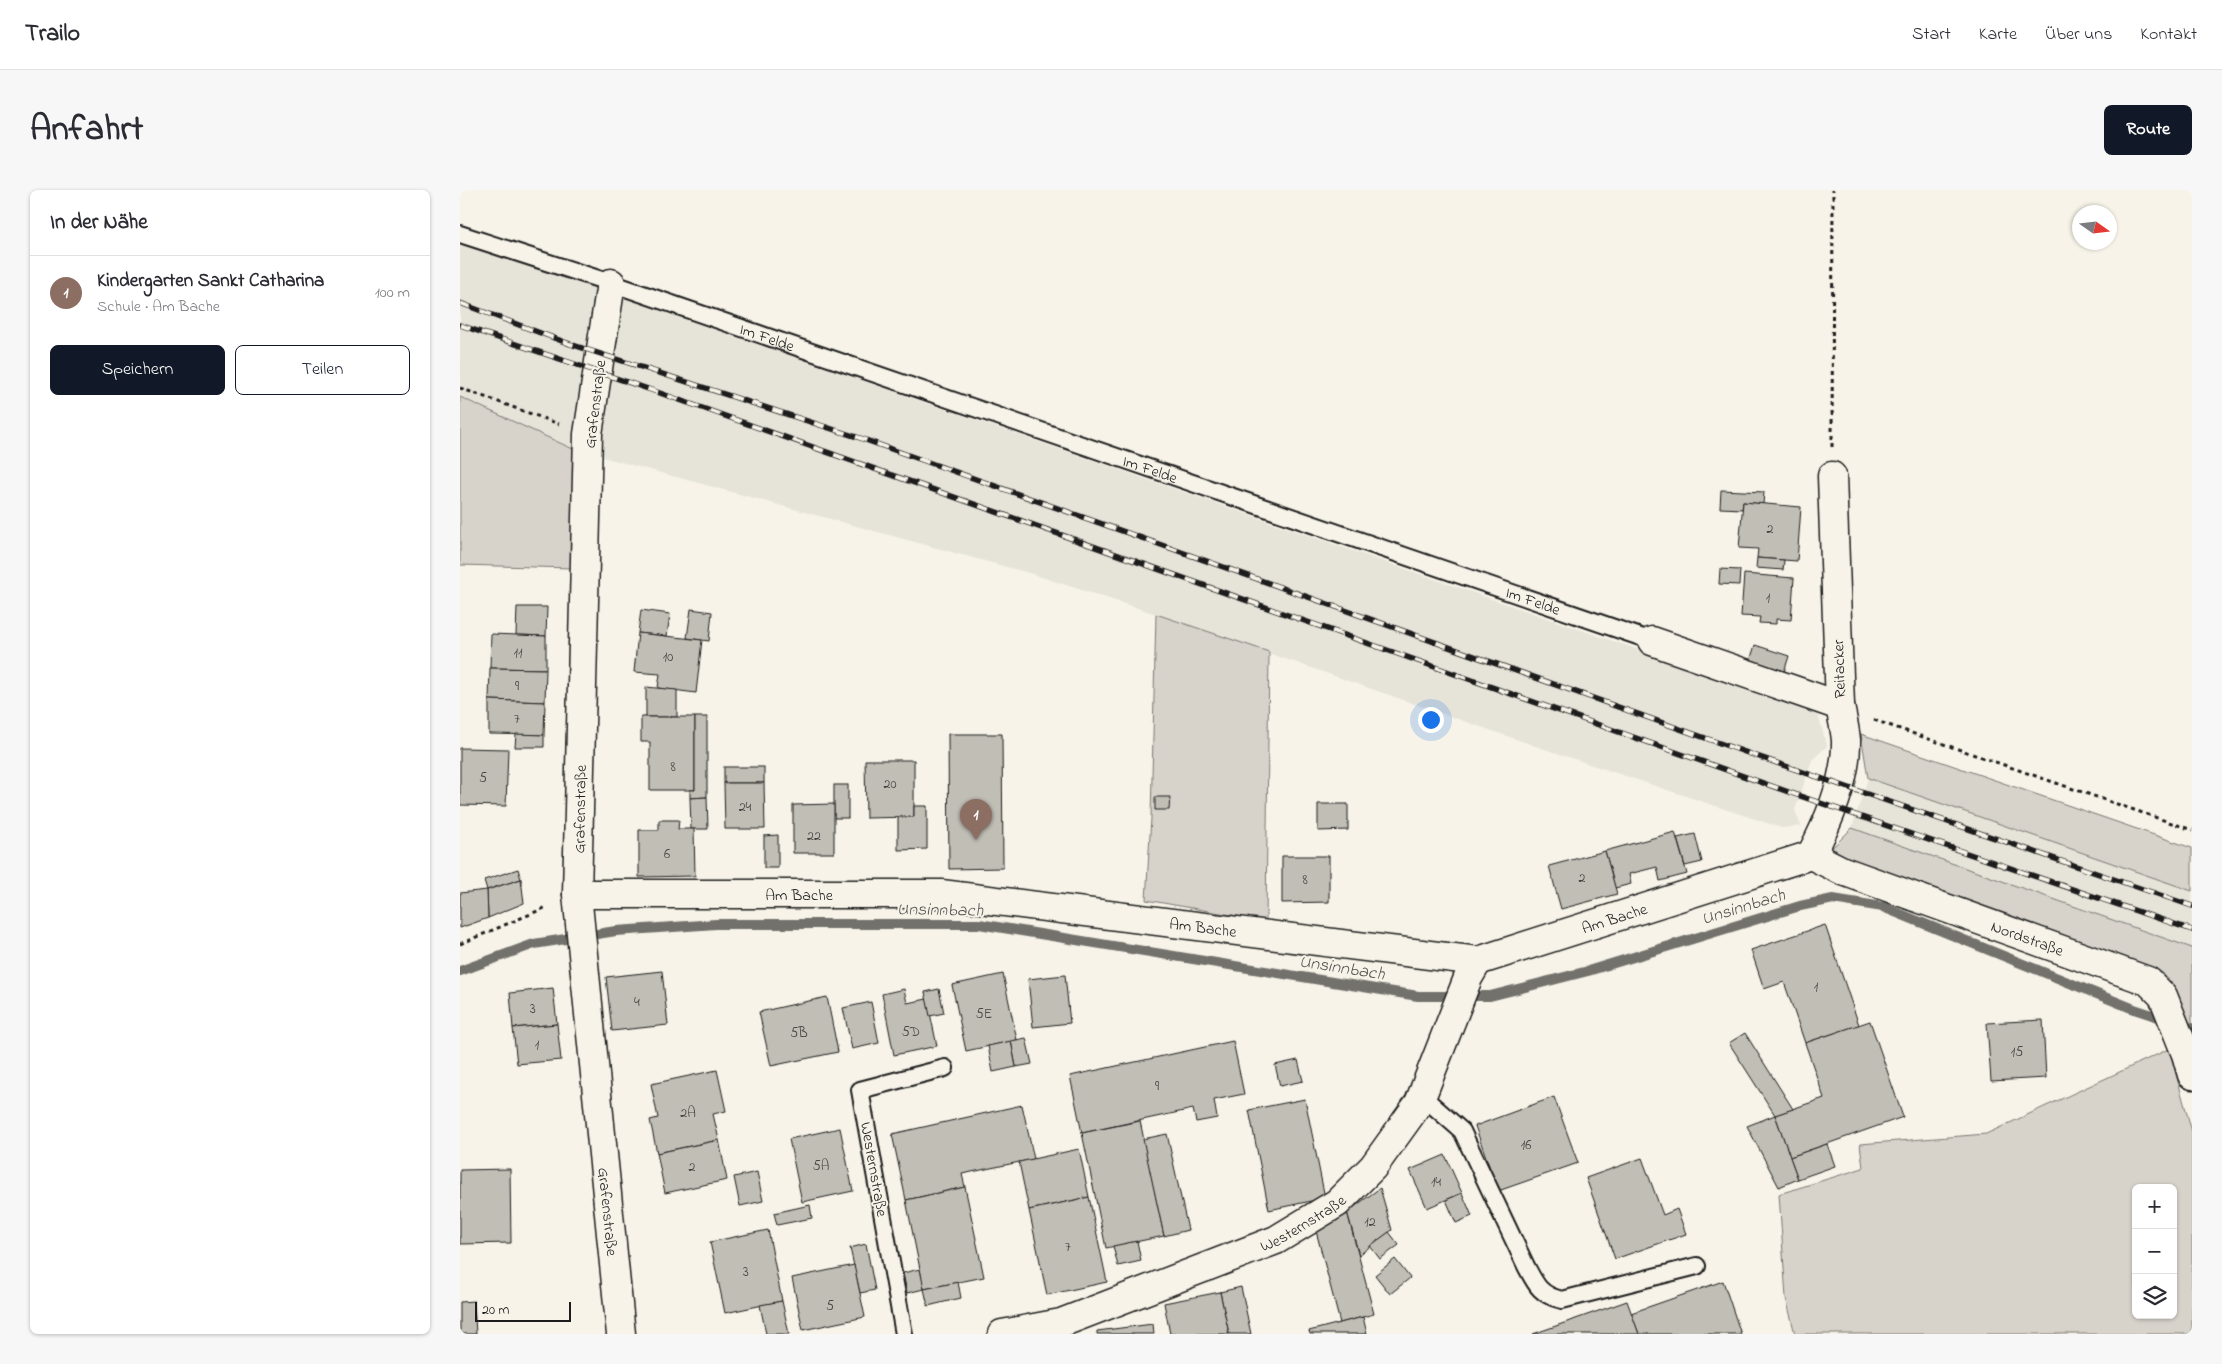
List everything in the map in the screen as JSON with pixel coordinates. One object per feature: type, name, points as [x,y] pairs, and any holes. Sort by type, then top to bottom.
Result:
[{"type":"street","name":"Grafenstraße","points":[[611,284],[588,434],[579,907],[621,1334]]},
{"type":"street","name":"Reitacker","points":[[1811,855],[1826,826],[1845,766],[1846,740],[1840,706],[1832,476]]},
{"type":"street","name":"Im Felde","points":[[1652,641],[1840,706]]},
{"type":"street","name":"Am Bache","points":[[579,907],[941,894],[1473,969],[1811,855]]},
{"type":"street","name":"Nordstraße","points":[[1811,855],[1843,871],[2148,981],[2163,996],[2189,1064]]},
{"type":"street","name":"Westernstraße","points":[[1002,1334],[1062,1328],[1276,1240],[1336,1203],[1373,1167],[1419,1103],[1473,969]]},
{"type":"lane","name":"Im Felde","points":[[460,234],[1652,641]]},
{"type":"lane","name":"Westernstraße","points":[[904,1334],[860,1090],[944,1068]]},
{"type":"lane","points":[[1422,1096],[1462,1131],[1526,1266],[1538,1287],[1548,1296],[1562,1300],[1697,1266]]},
{"type":"path","points":[[1832,476],[1833,190]]},
{"type":"path","points":[[460,388],[588,434]]},
{"type":"path","points":[[1840,706],[1893,728],[2192,830]]},
{"type":"path","points":[[460,944],[579,907]]},
{"type":"shaded area","points":[[460,244],[624,298],[1662,658],[1818,715],[1827,746],[1812,760],[1795,810],[1801,826],[1782,828],[1556,753],[1156,614],[1029,573],[573,449],[460,397]]},
{"type":"shaded area","points":[[460,397],[573,449],[572,568],[460,565]]},
{"type":"shaded area","points":[[1156,614],[1269,652],[1266,921],[1146,900],[1151,818]]},
{"type":"shaded area","points":[[1861,734],[2192,848],[2192,891],[1868,778]]},
{"type":"shaded area","points":[[1868,778],[2192,891],[2192,948],[1852,828]]},
{"type":"shaded area","points":[[1852,828],[2192,948],[2192,1029],[2163,973],[1854,862],[1832,848]]},
{"type":"shaded area","points":[[2169,1049],[2192,1132],[2192,1334],[1795,1334],[1786,1298],[1779,1194],[1863,1168],[1860,1144],[1986,1134]]},
{"type":"building","points":[[1721,490],[1764,492],[1763,504],[1743,502],[1742,509],[1720,508]]},
{"type":"building","points":[[1743,502],[1801,507],[1797,561],[1757,558],[1758,549],[1739,548]]},
{"type":"building","points":[[1757,558],[1784,560],[1783,570],[1756,568]]},
{"type":"building","points":[[1720,569],[1740,570],[1739,585],[1719,584]]},
{"type":"building","points":[[1744,574],[1794,578],[1791,620],[1776,619],[1776,624],[1759,623],[1760,617],[1741,616]]},
{"type":"building","points":[[517,607],[547,607],[546,636],[516,635]]},
{"type":"building","points":[[691,609],[712,612],[709,641],[687,638]]},
{"type":"building","points":[[641,610],[670,614],[667,636],[638,633]]},
{"type":"building","points":[[638,633],[702,640],[696,693],[658,688],[660,674],[634,672]]},
{"type":"building","points":[[491,634],[546,636],[546,669],[490,668]]},
{"type":"building","points":[[1755,645],[1789,656],[1784,672],[1750,661]]},
{"type":"building","points":[[490,668],[546,669],[545,702],[489,700]]},
{"type":"building","points":[[646,687],[677,690],[677,717],[646,717]]},
{"type":"building","points":[[489,700],[545,702],[544,735],[489,734]]},
{"type":"building","points":[[641,717],[695,717],[695,790],[650,790],[650,742],[641,742]]},
{"type":"building","points":[[695,717],[707,717],[707,797],[690,798],[690,790],[695,790]]},
{"type":"building","points":[[516,734],[544,735],[544,747],[515,747]]},
{"type":"building","points":[[948,734],[1002,734],[1003,868],[949,869]]},
{"type":"building","points":[[460,748],[508,749],[506,806],[460,805]]},
{"type":"building","points":[[865,760],[914,760],[914,817],[866,818]]},
{"type":"building","points":[[724,767],[764,767],[764,783],[724,783]]},
{"type":"building","points":[[724,783],[764,783],[765,829],[725,829]]},
{"type":"building","points":[[834,785],[848,785],[848,818],[834,818]]},
{"type":"building","points":[[707,797],[708,829],[691,829],[690,798]]},
{"type":"building","points":[[1155,797],[1170,797],[1169,810],[1155,810]]},
{"type":"building","points":[[834,804],[834,853],[793,853],[793,805]]},
{"type":"building","points":[[1318,804],[1348,804],[1348,830],[1318,831]]},
{"type":"building","points":[[914,806],[927,806],[927,849],[898,850],[898,817],[914,817]]},
{"type":"building","points":[[659,820],[679,820],[678,829],[694,829],[695,876],[639,877],[639,830],[659,830]]},
{"type":"building","points":[[1675,832],[1687,874],[1660,881],[1657,867],[1629,874],[1631,884],[1615,888],[1605,851]]},
{"type":"building","points":[[1695,834],[1702,862],[1685,866],[1677,838]]},
{"type":"building","points":[[778,835],[778,868],[764,868],[764,836]]},
{"type":"building","points":[[1605,851],[1617,894],[1561,909],[1549,866]]},
{"type":"building","points":[[1282,856],[1329,856],[1329,902],[1282,903]]},
{"type":"building","points":[[518,869],[521,879],[487,890],[484,880]]},
{"type":"building","points":[[521,879],[524,903],[488,918],[487,890]]},
{"type":"building","points":[[487,890],[488,918],[460,928],[460,893]]},
{"type":"building","points":[[1825,925],[1859,1025],[1805,1043],[1784,982],[1764,989],[1751,950]]},
{"type":"building","points":[[662,971],[668,1025],[612,1031],[606,977]]},
{"type":"building","points":[[1003,974],[1017,1040],[966,1051],[952,985]]},
{"type":"building","points":[[1065,975],[1070,1023],[1033,1027],[1028,979]]},
{"type":"building","points":[[553,988],[557,1024],[513,1028],[510,993]]},
{"type":"building","points":[[904,989],[907,1003],[927,999],[937,1046],[894,1055],[882,994]]},
{"type":"building","points":[[939,989],[944,1013],[930,1016],[925,992]]},
{"type":"building","points":[[827,997],[838,1052],[771,1066],[759,1012]]},
{"type":"building","points":[[871,1002],[879,1043],[852,1049],[843,1008]]},
{"type":"building","points":[[2043,1020],[2046,1078],[1991,1081],[1987,1023]]},
{"type":"building","points":[[1870,1021],[1903,1117],[1790,1157],[1775,1115],[1824,1098],[1805,1043]]},
{"type":"building","points":[[557,1024],[561,1060],[517,1064],[513,1028]]},
{"type":"building","points":[[1745,1033],[1793,1109],[1775,1115],[1729,1043]]},
{"type":"building","points":[[1026,1038],[1032,1064],[1016,1067],[1011,1041]]},
{"type":"building","points":[[1011,1041],[1016,1067],[993,1072],[988,1046]]},
{"type":"building","points":[[1233,1041],[1244,1094],[1214,1100],[1217,1118],[1196,1122],[1193,1109],[1082,1133],[1070,1076]]},
{"type":"building","points":[[1298,1060],[1303,1081],[1280,1086],[1275,1065]]},
{"type":"building","points":[[717,1070],[726,1111],[713,1114],[719,1140],[657,1153],[650,1120],[658,1118],[651,1084]]},
{"type":"building","points":[[1554,1097],[1578,1163],[1498,1191],[1475,1126]]},
{"type":"building","points":[[1305,1099],[1325,1198],[1269,1210],[1249,1110]]},
{"type":"building","points":[[1022,1105],[1034,1159],[962,1174],[965,1187],[906,1200],[892,1134]]},
{"type":"building","points":[[1775,1115],[1798,1179],[1779,1187],[1747,1126]]},
{"type":"building","points":[[1140,1121],[1164,1236],[1106,1248],[1082,1133]]},
{"type":"building","points":[[840,1128],[853,1191],[802,1202],[789,1139]]},
{"type":"building","points":[[1167,1134],[1188,1230],[1164,1236],[1143,1139]]},
{"type":"building","points":[[719,1140],[727,1180],[665,1193],[657,1153]]},
{"type":"building","points":[[1827,1144],[1835,1166],[1798,1179],[1790,1157]]},
{"type":"building","points":[[1079,1149],[1089,1197],[1029,1210],[1019,1162]]},
{"type":"building","points":[[1445,1155],[1462,1193],[1427,1208],[1410,1170]]},
{"type":"building","points":[[1642,1158],[1663,1215],[1677,1209],[1686,1234],[1615,1259],[1586,1178]]},
{"type":"building","points":[[510,1169],[511,1243],[460,1244],[460,1170]]},
{"type":"building","points":[[757,1172],[763,1201],[740,1206],[734,1177]]},
{"type":"building","points":[[965,1187],[984,1277],[924,1289],[906,1200]]},
{"type":"building","points":[[1380,1188],[1392,1230],[1359,1255],[1347,1212]]},
{"type":"building","points":[[1462,1193],[1472,1216],[1456,1223],[1446,1200]]},
{"type":"building","points":[[1089,1197],[1107,1282],[1047,1295],[1029,1210]]},
{"type":"building","points":[[810,1205],[812,1218],[777,1225],[774,1213]]},
{"type":"building","points":[[1347,1212],[1374,1314],[1340,1323],[1316,1231]]},
{"type":"building","points":[[768,1230],[782,1301],[725,1313],[710,1242]]},
{"type":"building","points":[[1389,1232],[1399,1245],[1380,1259],[1370,1246]]},
{"type":"building","points":[[1137,1241],[1141,1261],[1118,1266],[1113,1246]]},
{"type":"building","points":[[866,1244],[875,1290],[860,1293],[850,1248]]},
{"type":"building","points":[[1395,1259],[1410,1278],[1390,1294],[1375,1275]]},
{"type":"building","points":[[854,1265],[865,1317],[803,1330],[792,1278]]},
{"type":"building","points":[[920,1269],[924,1289],[907,1293],[903,1273]]},
{"type":"building","points":[[1723,1281],[1741,1334],[1639,1334],[1631,1313]]},
{"type":"building","points":[[958,1282],[961,1298],[928,1306],[924,1289]]},
{"type":"building","points":[[1241,1287],[1251,1334],[1229,1334],[1220,1292]]},
{"type":"building","points":[[1220,1292],[1229,1334],[1170,1334],[1164,1303]]},
{"type":"building","points":[[474,1301],[476,1334],[460,1334],[460,1302]]},
{"type":"building","points":[[782,1301],[789,1334],[766,1334],[760,1305]]},
{"type":"building","points":[[1627,1301],[1639,1334],[1533,1334]]},
{"type":"building","points":[[1363,1317],[1367,1334],[1310,1334],[1309,1331]]},
{"type":"building","points":[[1153,1324],[1154,1334],[1097,1334],[1097,1331]]},
{"type":"waterway","name":"Unsinnbach","points":[[460,971],[534,944],[616,931],[716,924],[979,924],[1418,996],[1490,996],[1588,971],[1800,906],[1833,899],[1883,907],[2134,1009],[2192,1028]]},
{"type":"railway","points":[[460,303],[570,344],[860,438],[1742,751],[2192,906]]},
{"type":"railway","points":[[460,325],[657,392],[1800,796],[2192,930]]},
{"type":"place","name":"Kindergarten Sankt Catharina","points":[[976,840]]}]
